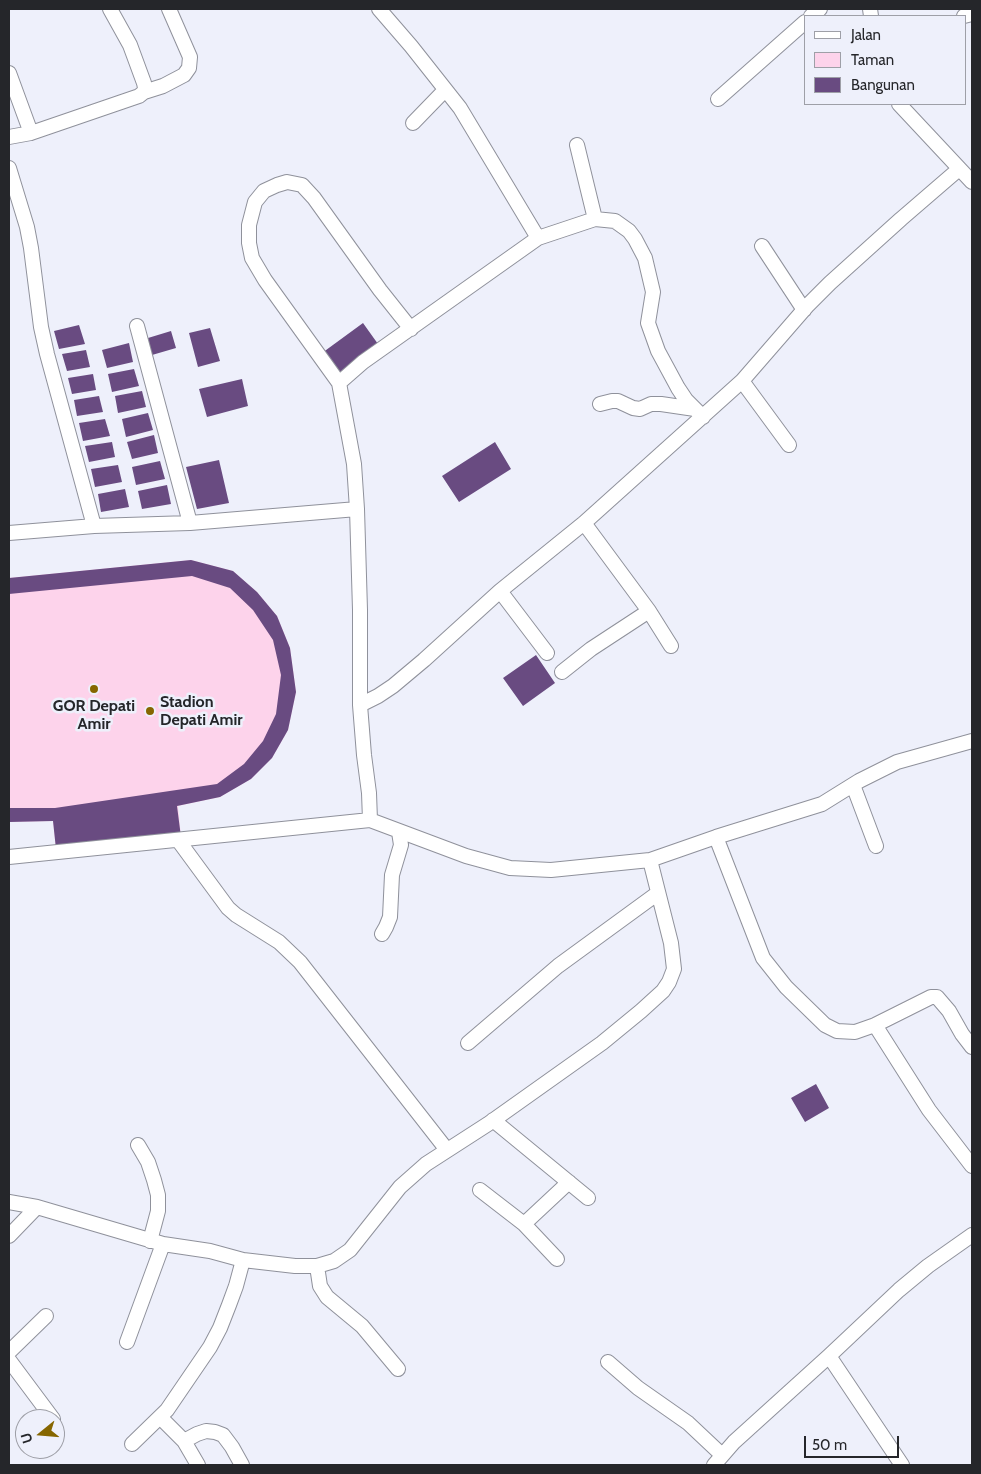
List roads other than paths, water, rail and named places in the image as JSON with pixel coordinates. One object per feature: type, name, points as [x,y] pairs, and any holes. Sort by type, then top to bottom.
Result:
[{"type":"street","points":[[110,9],[130,45],[144,84],[144,92]]},
{"type":"street","points":[[9,137],[31,133],[139,96],[144,92],[163,86],[184,75],[189,68],[190,57],[169,9]]},
{"type":"street","points":[[379,9],[460,108],[538,238]]},
{"type":"street","points":[[718,99],[804,23]]},
{"type":"street","points":[[9,74],[31,133]]},
{"type":"street","points":[[413,122],[445,90]]},
{"type":"street","points":[[360,705],[393,686],[500,591],[584,523],[699,413],[742,382],[830,283],[861,255],[967,174],[900,105]]},
{"type":"street","points":[[577,145],[594,219]]},
{"type":"street","points":[[9,168],[28,234],[41,327],[47,354],[94,526]]},
{"type":"street","points":[[370,820],[360,705],[360,610],[354,464],[339,383],[252,258],[249,243],[250,225],[256,202],[264,191],[287,182],[302,185],[314,198],[410,329]]},
{"type":"street","points":[[339,383],[363,362],[538,238],[594,219],[615,220],[629,231],[645,258],[653,292],[648,323],[658,351],[678,388],[699,413]]},
{"type":"street","points":[[762,246],[804,310]]},
{"type":"street","points":[[137,326],[190,523]]},
{"type":"street","points":[[742,382],[789,445]]},
{"type":"street","points":[[600,404],[618,401],[640,409],[651,404],[661,404],[699,413]]},
{"type":"street","points":[[9,533],[94,526],[190,523],[357,509]]},
{"type":"street","points":[[584,523],[649,611],[671,646]]},
{"type":"street","points":[[500,591],[547,653]]},
{"type":"street","points":[[562,672],[599,644],[649,611]]},
{"type":"street","points":[[9,857],[370,820],[466,856],[510,868],[551,870],[650,860],[716,836],[822,804],[879,770],[897,762],[972,741]]},
{"type":"street","points":[[853,785],[876,846]]},
{"type":"street","points":[[382,934],[390,917],[392,875],[401,846],[399,832]]},
{"type":"street","points":[[716,836],[758,947],[769,967],[786,987],[825,1025],[837,1031],[855,1032],[875,1025],[931,997],[938,996],[972,1047]]},
{"type":"street","points":[[178,840],[228,908],[236,915],[266,932],[300,962],[447,1150]]},
{"type":"street","points":[[9,1202],[37,1207],[156,1242],[210,1251],[243,1260],[295,1266],[317,1266],[334,1261],[350,1250],[400,1187],[426,1164],[493,1120],[602,1043],[641,1011],[666,987],[674,969],[671,943],[650,860]]},
{"type":"street","points":[[468,1043],[558,966],[658,893]]},
{"type":"street","points":[[875,1025],[929,1110],[972,1166]]},
{"type":"street","points":[[493,1120],[588,1198]]},
{"type":"street","points":[[127,1342],[156,1242],[158,1211],[158,1195],[154,1180],[148,1162],[138,1145]]},
{"type":"street","points":[[524,1224],[570,1182]]},
{"type":"street","points":[[480,1190],[524,1224],[557,1259]]},
{"type":"street","points":[[9,1236],[37,1207]]},
{"type":"street","points":[[608,1362],[638,1388],[688,1423],[719,1461],[734,1442],[830,1356],[899,1290],[928,1266],[972,1235]]},
{"type":"street","points":[[132,1444],[167,1410],[210,1347],[220,1328],[234,1292],[243,1260]]},
{"type":"street","points":[[317,1266],[320,1286],[327,1297],[362,1326],[398,1369]]},
{"type":"street","points":[[9,1352],[46,1316]]},
{"type":"street","points":[[830,1356],[902,1465]]},
{"type":"street","points":[[9,1360],[46,1409]]},
{"type":"street","points":[[160,1417],[184,1441],[198,1465]]},
{"type":"street","points":[[184,1441],[206,1431],[223,1435],[242,1465]]},
{"type":"place","name":"GOR Depati Amir","points":[[94,689]]},
{"type":"place","name":"Stadion Depati Amir","points":[[150,711]]}]
